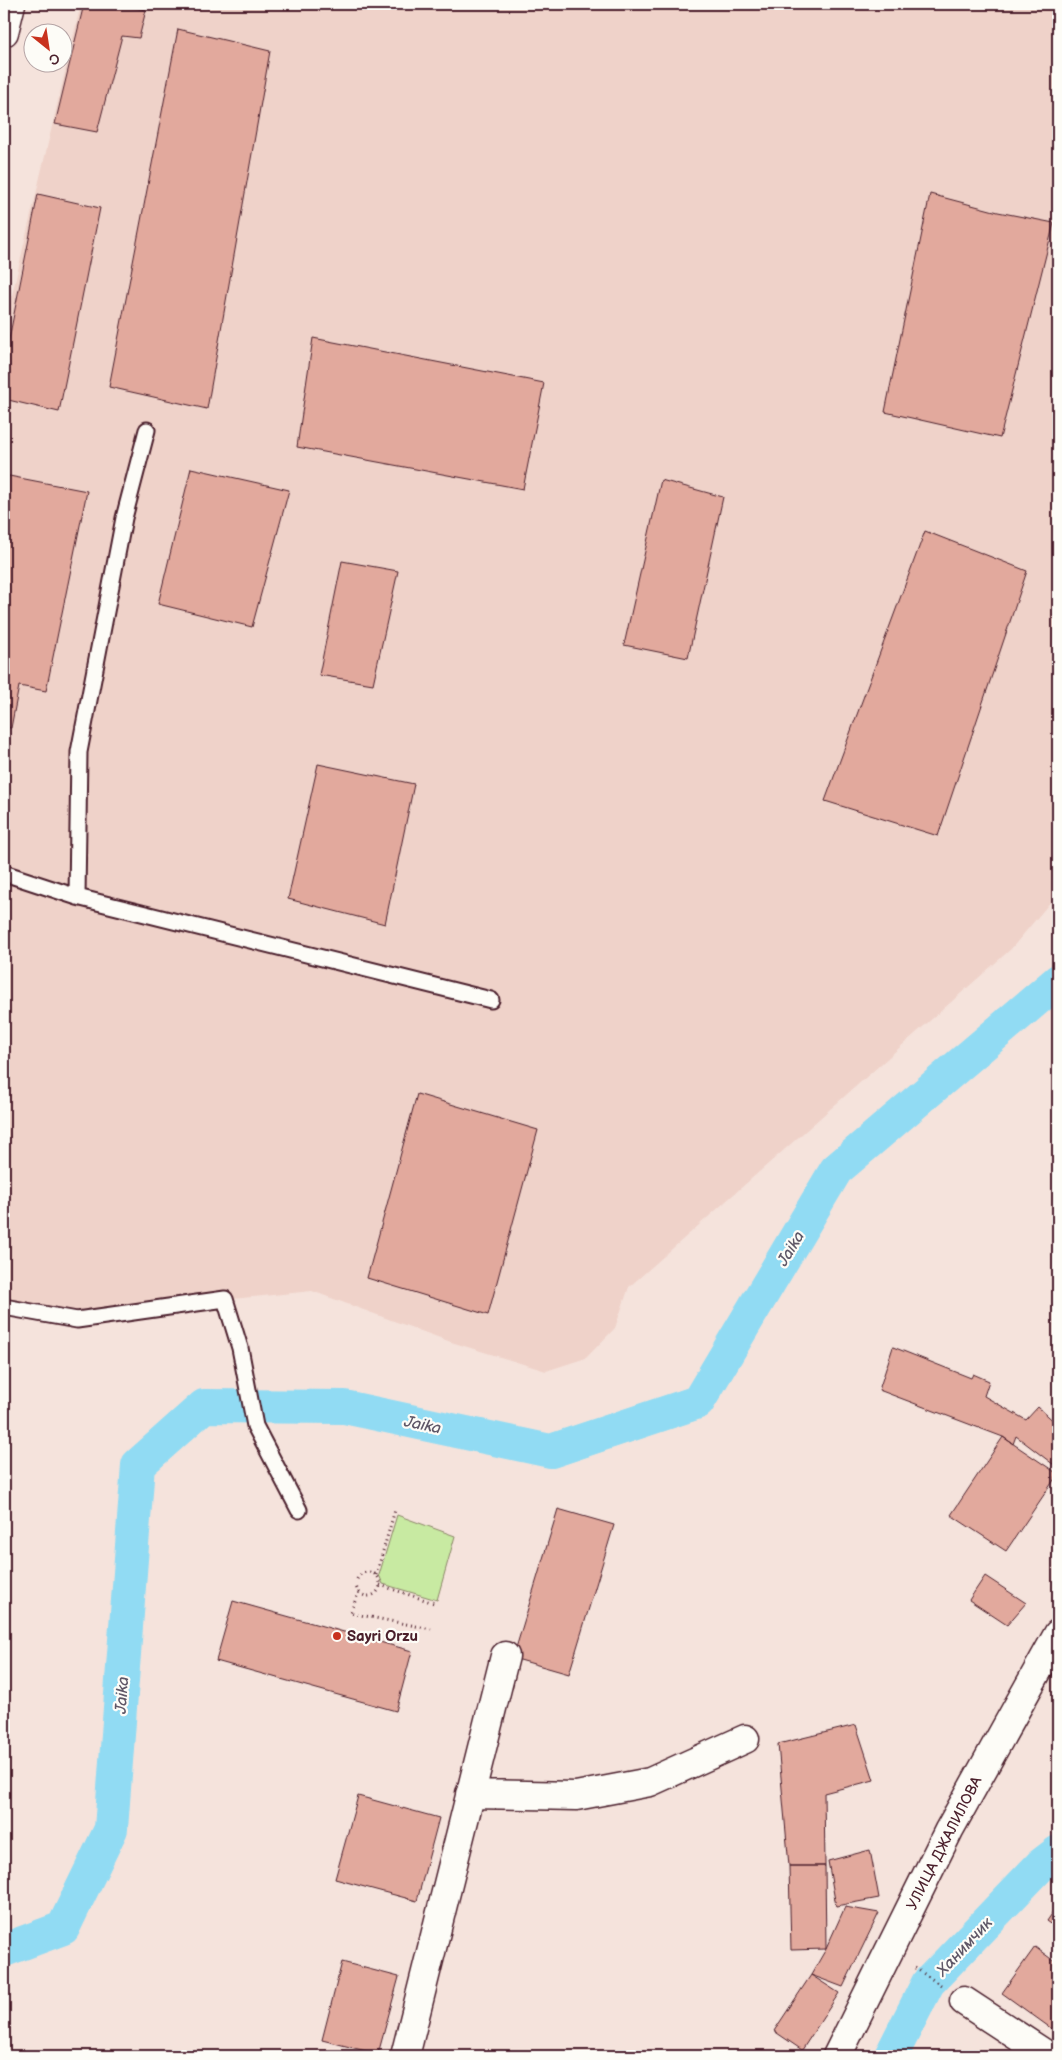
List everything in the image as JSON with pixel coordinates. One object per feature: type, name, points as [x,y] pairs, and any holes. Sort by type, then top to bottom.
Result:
[{"type":"street","points":[[4,32],[11,4]]},
{"type":"street","name":"УЛИЦА ДЖАЛИЛОВА","points":[[837,2056],[949,1830],[1058,1634]]},
{"type":"street","points":[[405,2056],[505,1656]]},
{"type":"street","points":[[470,1794],[576,1796],[650,1782],[745,1740]]},
{"type":"street","points":[[964,2001],[1048,2056]]},
{"type":"lane","points":[[77,897],[79,752],[124,518],[147,430]]},
{"type":"lane","points":[[4,873],[77,897],[491,1000]]},
{"type":"lane","points":[[4,1307],[78,1320],[225,1299],[240,1348],[255,1426],[299,1510]]},
{"type":"path","points":[[380,1586],[376,1575],[395,1510]]},
{"type":"path","points":[[376,1575],[369,1572],[361,1575],[356,1584],[359,1592],[366,1596],[374,1595],[380,1586]]},
{"type":"path","points":[[380,1586],[434,1602]]},
{"type":"path","points":[[359,1592],[350,1614],[431,1629]]},
{"type":"path","points":[[890,1950],[964,2001]]},
{"type":"shaded area","points":[[81,4],[1058,4],[1058,893],[1011,949],[629,1287],[615,1328],[586,1358],[546,1371],[451,1342],[312,1291],[123,1310],[4,1314],[4,329],[65,72],[72,72],[72,42]]},
{"type":"green space","points":[[397,1515],[455,1536],[437,1600],[383,1584],[379,1575]]},
{"type":"building","points":[[84,4],[113,4],[146,10],[139,38],[122,36],[97,132],[55,124],[68,72],[72,72],[72,54]]},
{"type":"building","points":[[178,29],[270,51],[207,409],[109,387]]},
{"type":"building","points":[[38,194],[100,208],[59,412],[4,399],[4,364]]},
{"type":"building","points":[[930,194],[998,212],[1054,223],[1000,438],[885,412]]},
{"type":"building","points":[[313,338],[544,383],[523,489],[297,447]]},
{"type":"building","points":[[191,468],[289,490],[252,627],[158,604]]},
{"type":"building","points":[[4,475],[87,491],[46,691],[19,686],[11,728],[4,727]]},
{"type":"building","points":[[661,480],[723,497],[688,658],[624,645]]},
{"type":"building","points":[[925,531],[1027,571],[938,836],[825,801]]},
{"type":"building","points":[[342,561],[398,571],[373,684],[319,675]]},
{"type":"building","points":[[318,764],[414,784],[385,924],[288,899]]},
{"type":"building","points":[[417,1094],[538,1130],[488,1315],[367,1278]]},
{"type":"building","points":[[893,1347],[971,1378],[973,1374],[989,1381],[984,1396],[1026,1420],[1038,1407],[1058,1425],[1058,1468],[1016,1436],[1013,1444],[1003,1437],[879,1390]]},
{"type":"building","points":[[1003,1437],[1058,1474],[1006,1551],[951,1515]]},
{"type":"building","points":[[558,1509],[614,1525],[569,1674],[513,1658]]},
{"type":"building","points":[[985,1576],[1026,1603],[1007,1625],[969,1600]]},
{"type":"building","points":[[233,1601],[412,1651],[396,1711],[216,1661]]},
{"type":"building","points":[[856,1725],[874,1780],[824,1793],[825,1866],[789,1866],[778,1744]]},
{"type":"building","points":[[358,1796],[439,1818],[417,1901],[335,1879]]},
{"type":"building","points":[[870,1850],[879,1898],[836,1906],[828,1861]]},
{"type":"building","points":[[789,1866],[825,1866],[826,1949],[791,1950]]},
{"type":"building","points":[[1058,1905],[1058,1929],[1047,1921]]},
{"type":"building","points":[[845,1907],[879,1913],[843,1987],[811,1975],[826,1949]]},
{"type":"building","points":[[1035,1947],[1058,1964],[1058,2020],[1052,2029],[1002,1993]]},
{"type":"building","points":[[342,1962],[399,1977],[378,2054],[322,2040]]},
{"type":"building","points":[[811,1975],[839,1993],[802,2050],[774,2031]]},
{"type":"waterway","name":"Jaika","points":[[4,1950],[63,1928],[111,1829],[138,1465],[204,1406],[345,1407],[551,1451],[698,1402],[836,1170],[1058,981]]},
{"type":"waterway","name":"Ханимчик","points":[[891,2056],[928,1983],[1041,1865],[1058,1852]]},
{"type":"place","name":"Sayri Orzu","points":[[337,1636]]}]
